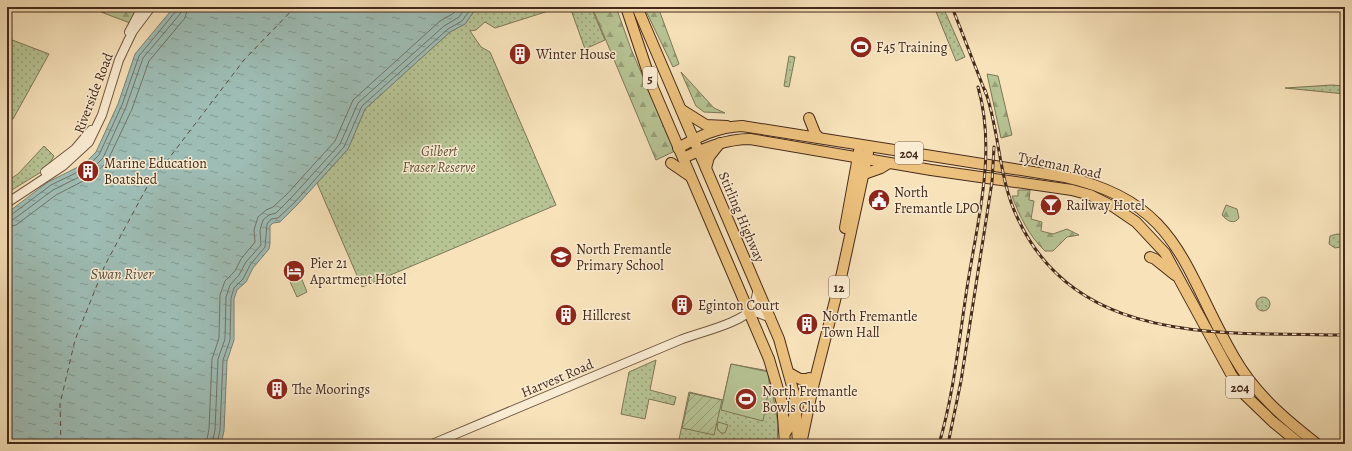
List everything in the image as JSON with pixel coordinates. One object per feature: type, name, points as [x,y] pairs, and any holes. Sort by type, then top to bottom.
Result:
[{"type":"main road","name":"5","points":[[626,7],[653,88],[749,312],[777,384],[785,444]]},
{"type":"main road","name":"Stirling Highway","points":[[637,7],[771,318],[791,374],[797,408],[799,444]]},
{"type":"main road","points":[[682,110],[706,125],[727,126]]},
{"type":"main road","points":[[809,118],[815,133],[819,138]]},
{"type":"main road","name":"Tydeman Road","points":[[678,148],[708,132],[727,126],[754,127],[864,146],[1065,177],[1100,186],[1120,195],[1148,213],[1168,235],[1185,261],[1242,371],[1279,414],[1317,444]]},
{"type":"main road","name":"Tydeman Road","points":[[683,158],[720,143],[738,139],[750,139],[889,163],[1072,190],[1090,195],[1114,207],[1136,222],[1157,242],[1169,258],[1230,374],[1246,396],[1273,422],[1300,444]]},
{"type":"main road","points":[[706,168],[710,157],[720,143]]},
{"type":"main road","name":"12","points":[[784,434],[790,426],[809,379],[835,282],[864,146]]},
{"type":"main road","name":"12","points":[[799,444],[842,273],[864,174],[862,158]]},
{"type":"main road","points":[[671,163],[682,169],[691,177]]},
{"type":"main road","points":[[864,174],[881,168],[889,163]]},
{"type":"main road","points":[[1114,207],[1133,213],[1161,235],[1168,235]]},
{"type":"main road","points":[[1150,257],[1165,266],[1179,279]]},
{"type":"main road","points":[[791,374],[800,378],[809,379]]},
{"type":"street","name":"Riverside Road","points":[[7,199],[68,155],[88,134],[98,114],[111,74],[126,37],[138,15],[145,7]]},
{"type":"street","name":"Riverside Road","points":[[7,203],[63,166],[90,142],[102,115],[125,48],[133,31],[151,7]]},
{"type":"street","points":[[749,312],[754,305],[758,289]]},
{"type":"street","name":"Harvest Road","points":[[432,444],[691,336],[696,331],[738,313],[758,313],[771,318]]},
{"type":"green space","points":[[112,7],[144,7],[130,23],[101,12]]},
{"type":"green space","name":"Gilbert Fraser Reserve","points":[[477,7],[561,7],[495,28],[485,22],[476,30],[470,31],[481,47],[490,52],[556,205],[362,287],[317,183],[348,149],[365,109],[450,32],[465,24]]},
{"type":"green space","points":[[570,7],[591,7],[605,40],[585,49]]},
{"type":"green space","points":[[592,7],[616,7],[631,49],[675,151],[656,160]]},
{"type":"green space","points":[[644,7],[658,7],[679,64],[673,67]]},
{"type":"green space","points":[[943,7],[965,57],[956,61],[935,9]]},
{"type":"green space","points":[[7,38],[49,54],[13,119],[7,117]]},
{"type":"green space","points":[[789,56],[795,57],[789,87],[784,86]]},
{"type":"green space","points":[[681,72],[714,108],[725,113],[704,112],[696,106]]},
{"type":"green space","points":[[987,74],[998,76],[1012,135],[1001,138]]},
{"type":"green space","points":[[1332,85],[1345,86],[1345,94],[1285,88]]},
{"type":"green space","points":[[44,146],[54,156],[46,169],[7,193],[7,181],[18,174]]},
{"type":"green space","points":[[1018,190],[1030,190],[1029,200],[1034,201],[1031,219],[1042,222],[1041,231],[1053,234],[1067,229],[1079,235],[1067,237],[1053,251],[1045,251],[1034,239],[1018,211],[1012,196],[1018,196]]},
{"type":"green space","points":[[1226,205],[1237,209],[1239,218],[1237,220],[1233,222],[1230,221],[1222,215]]},
{"type":"green space","points":[[1337,234],[1345,235],[1345,246],[1335,248],[1329,244],[1330,236]]},
{"type":"green space","points":[[298,270],[307,292],[297,297],[287,275]]},
{"type":"green space","points":[[1263,297],[1268,299],[1270,304],[1268,309],[1263,311],[1258,309],[1256,304],[1258,299]]},
{"type":"green space","points":[[656,360],[650,390],[676,397],[674,405],[649,399],[645,419],[621,414],[629,372]]},
{"type":"green space","points":[[731,364],[769,371],[778,424],[777,444],[678,444],[689,392],[723,400]]},
{"type":"green space","name":"North Fremantle Bowls Club","points":[[731,364],[769,372],[769,387],[763,421],[721,410]]},
{"type":"green space","points":[[690,393],[722,400],[714,435],[682,428]]},
{"type":"green space","points":[[718,422],[728,425],[725,433],[721,433],[717,428]]},
{"type":"water","name":"Swan River","points":[[174,7],[477,7],[465,24],[450,32],[365,109],[348,149],[280,222],[273,223],[270,226],[269,249],[253,268],[246,282],[237,290],[234,299],[234,340],[227,361],[224,431],[221,444],[7,444],[7,213],[48,182],[84,164],[96,152],[118,104],[135,54]]},
{"type":"water","points":[[1320,7],[1345,7],[1345,13]]},
{"type":"ferry route","points":[[61,444],[60,404],[75,340],[105,265],[147,187],[244,60],[295,7]]},
{"type":"railway","points":[[952,7],[986,94]]},
{"type":"railway","points":[[939,444],[949,405],[959,347],[967,288],[980,213],[986,162],[986,137],[978,87]]},
{"type":"railway","points":[[985,90],[994,122],[1003,171],[1011,203],[1018,219],[1038,253],[1063,279],[1091,299],[1122,314],[1156,323],[1192,329],[1229,333],[1345,335]]},
{"type":"railway","points":[[948,444],[961,381],[992,182],[994,147]]},
{"type":"place","name":"F45 Training","points":[[861,47]]},
{"type":"place","name":"Winter House","points":[[520,54]]},
{"type":"place","name":"Marine Education Boatshed","points":[[88,171]]},
{"type":"place","name":"North Fremantle LPO","points":[[879,200]]},
{"type":"place","name":"Railway Hotel","points":[[1051,205]]},
{"type":"place","name":"North Fremantle Primary School","points":[[561,257]]},
{"type":"place","name":"Pier 21 Apartment Hotel","points":[[294,271]]},
{"type":"place","name":"Eginton Court","points":[[682,305]]},
{"type":"place","name":"Hillcrest","points":[[566,315]]},
{"type":"place","name":"North Fremantle Town Hall","points":[[807,324]]},
{"type":"place","name":"The Moorings","points":[[277,389]]},
{"type":"place","name":"North Fremantle Bowls Club","points":[[746,399]]}]
